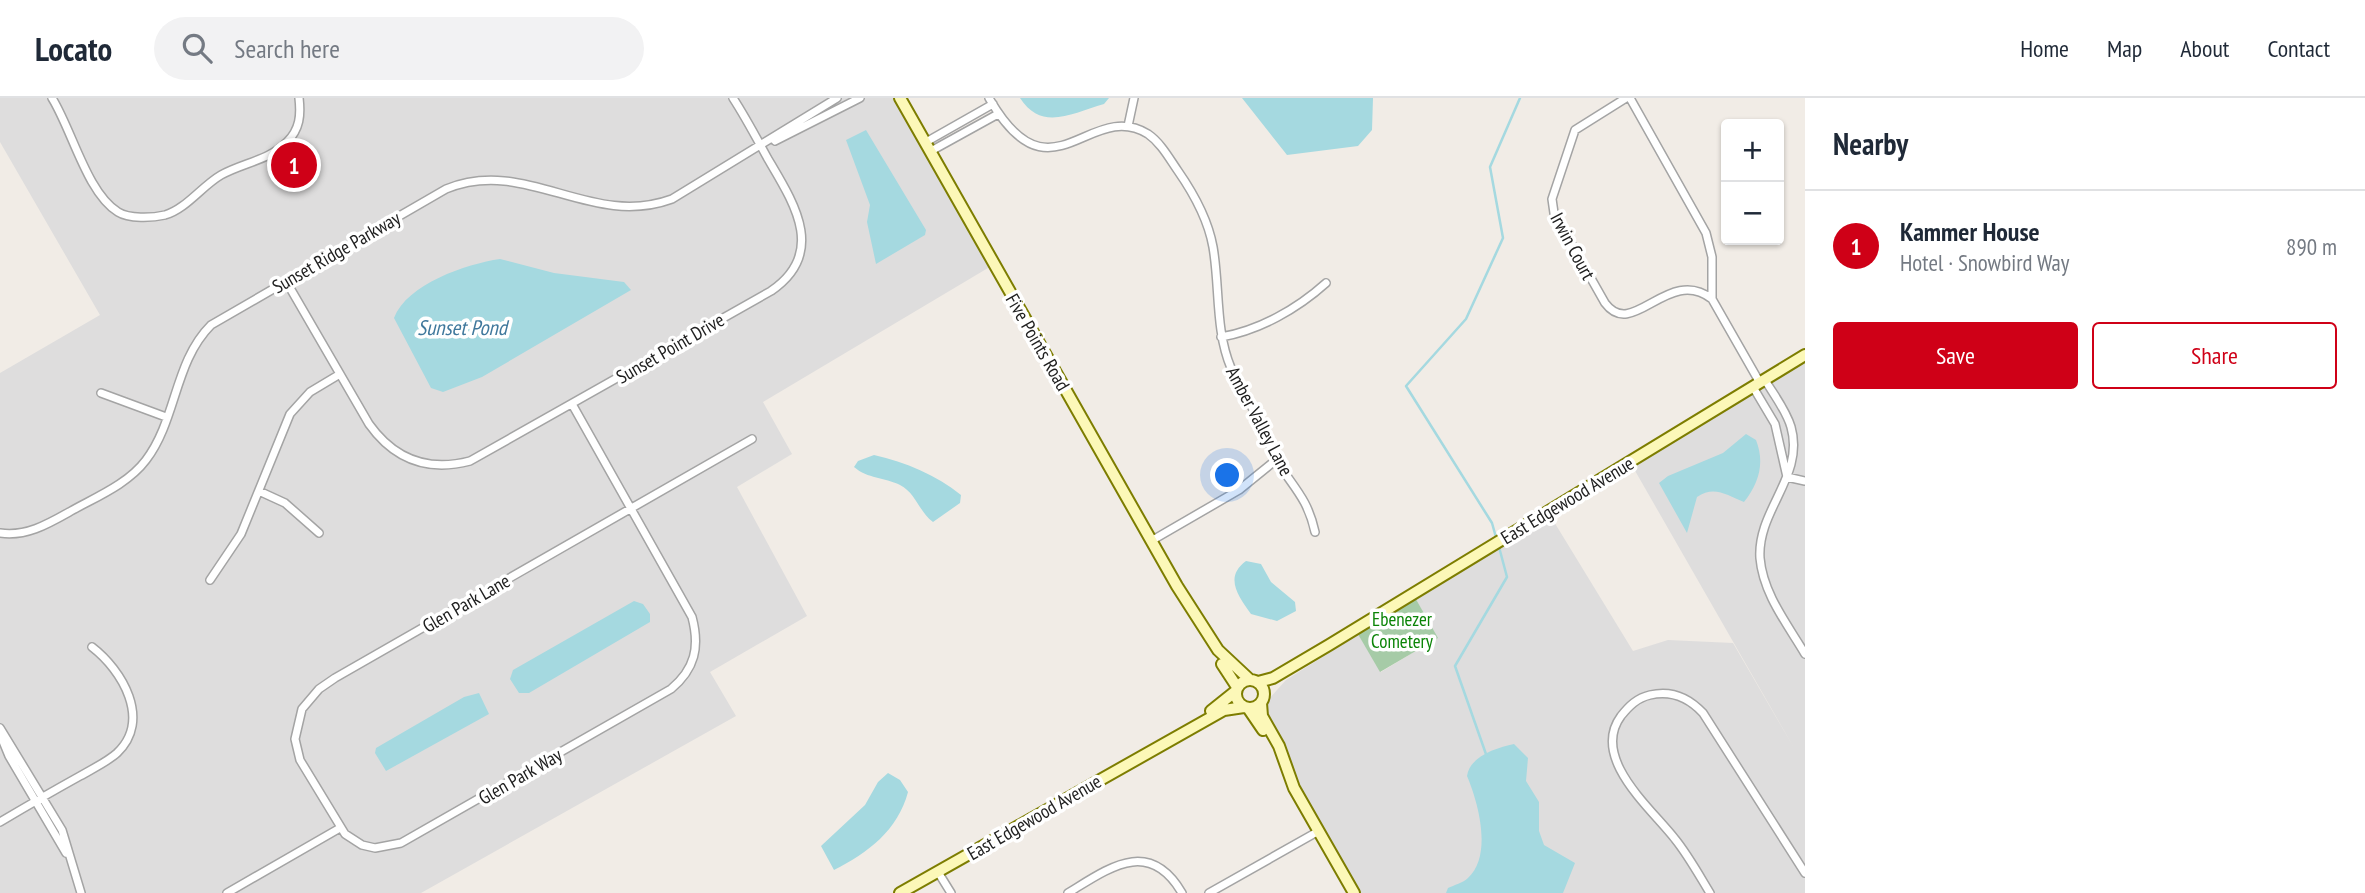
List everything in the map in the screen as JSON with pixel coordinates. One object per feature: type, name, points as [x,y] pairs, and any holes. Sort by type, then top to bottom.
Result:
[{"type":"main road","name":"Five Points Road","points":[[900,98],[1177,586]]},
{"type":"main road","name":"East Edgewood Avenue","points":[[1168,740],[1236,689],[1254,681],[1273,678],[1805,355]]},
{"type":"main road","points":[[1177,586],[1218,650],[1254,681],[1263,699],[1264,719],[1317,832]]},
{"type":"main road","points":[[1177,586],[1203,640],[1236,689],[1237,701],[1246,708],[1268,738],[1291,791],[1354,893]]},
{"type":"main road","name":"East Edgewood Avenue","points":[[900,893],[1226,709],[1246,708],[1263,699],[1329,645]]},
{"type":"street","points":[[52,98],[97,191],[119,214],[135,217],[167,215],[220,176],[275,152],[288,141],[300,122],[299,98]]},
{"type":"street","name":"Sunset Point Drive","points":[[419,463],[446,466],[470,461],[771,291],[786,278],[797,259],[802,228],[795,206],[733,98]]},
{"type":"street","name":"Sunset Ridge Parkway","points":[[0,533],[23,533],[48,524],[125,480],[152,452],[189,354],[202,334],[224,317],[446,189],[468,181],[498,178],[609,206],[634,209],[673,199],[837,98]]},
{"type":"street","name":"Sunset Ridge Parkway","points":[[761,147],[803,130],[860,98]]},
{"type":"street","points":[[928,146],[991,101],[1016,136],[1042,146],[1063,143],[1110,127],[1128,126],[1133,98]]},
{"type":"street","points":[[1628,98],[1706,233],[1712,257],[1712,299],[1760,383],[1790,425],[1794,448],[1792,465],[1764,527],[1760,556],[1770,594],[1805,654]]},
{"type":"street","name":"Irwin Court","points":[[1628,98],[1573,134],[1553,195],[1554,213],[1605,303],[1615,313],[1628,314],[1680,289],[1697,290],[1712,299]]},
{"type":"street","points":[[928,146],[998,114]]},
{"type":"street","name":"Amber Valley Lane","points":[[1128,126],[1143,131],[1158,142],[1202,211],[1213,250],[1222,337],[1231,370],[1276,460],[1308,505],[1315,532]]},
{"type":"street","points":[[286,281],[377,435],[393,450],[419,463],[417,472]]},
{"type":"street","points":[[1222,337],[1257,328],[1312,295],[1326,283]]},
{"type":"street","points":[[210,580],[235,546],[261,492],[286,421],[295,406],[310,392],[340,374]]},
{"type":"street","points":[[1760,383],[1775,424],[1787,477]]},
{"type":"street","points":[[101,393],[166,417]]},
{"type":"street","points":[[572,404],[630,508]]},
{"type":"street","name":"Glen Park Lane","points":[[340,828],[296,750],[297,720],[308,699],[335,678],[751,439]]},
{"type":"street","points":[[1151,541],[1239,490],[1276,460]]},
{"type":"street","points":[[1787,477],[1805,481]]},
{"type":"street","points":[[261,492],[285,503],[319,533]]},
{"type":"street","name":"Glen Park Way","points":[[340,828],[362,845],[375,848],[401,843],[671,689],[691,667],[696,634],[692,617],[630,508]]},
{"type":"street","points":[[0,822],[116,754],[136,729],[127,691],[109,660],[92,647]]},
{"type":"street","points":[[1710,893],[1678,842],[1624,775],[1613,755],[1613,733],[1618,720],[1637,700],[1650,695],[1672,694],[1696,705],[1805,873]]},
{"type":"street","points":[[0,728],[39,799]]},
{"type":"street","points":[[0,734],[39,799],[62,830],[81,893]]},
{"type":"street","points":[[227,893],[340,828]]},
{"type":"street","points":[[1209,893],[1317,832]]},
{"type":"street","points":[[1068,893],[1114,865],[1128,861],[1145,862],[1161,868],[1182,893]]},
{"type":"street","points":[[938,872],[950,893]]},
{"type":"shaded area","points":[[0,98],[898,98],[993,265],[763,402],[792,454],[737,487],[807,616],[710,672],[736,716],[421,893],[0,893],[0,373],[100,315],[0,142]]},
{"type":"shaded area","points":[[1805,355],[1805,893],[1353,893],[1276,740],[1265,708],[1267,701],[1286,680],[1359,634],[1381,672],[1437,638],[1413,594],[1548,512],[1633,651],[1668,640],[1733,643],[1794,748],[1630,462]]},
{"type":"green space","name":"Ebenezer Cometery","points":[[1413,594],[1438,638],[1380,672],[1355,629]]},
{"type":"water","points":[[1020,98],[1109,98],[1104,104],[1080,112],[1048,117],[1038,115]]},
{"type":"water","points":[[1242,98],[1373,98],[1372,130],[1358,146],[1287,155]]},
{"type":"water","points":[[866,130],[926,230],[925,235],[876,264],[867,222],[870,205],[846,140]]},
{"type":"water","name":"Sunset Pond","points":[[500,259],[554,273],[624,282],[631,290],[482,377],[443,392],[431,388],[394,318],[411,295],[424,286],[455,271]]},
{"type":"water","points":[[1746,434],[1756,440],[1760,457],[1757,480],[1749,495],[1744,502],[1715,491],[1703,493],[1697,497],[1687,533],[1659,483],[1668,476],[1723,453]]},
{"type":"water","points":[[874,455],[898,461],[931,475],[961,495],[960,503],[933,522],[905,488],[865,474],[854,467],[858,461]]},
{"type":"water","points":[[1246,561],[1261,564],[1271,582],[1295,602],[1296,611],[1277,621],[1251,614],[1238,594],[1234,580],[1239,567]]},
{"type":"water","points":[[634,601],[643,604],[650,614],[650,622],[529,693],[519,693],[510,679],[513,670]]},
{"type":"water","points":[[479,693],[489,714],[386,771],[375,753],[376,748],[464,697]]},
{"type":"water","points":[[1514,744],[1528,758],[1526,781],[1539,802],[1539,831],[1544,845],[1575,863],[1563,893],[1446,893],[1448,888],[1468,878],[1476,868],[1480,856],[1481,828],[1467,776],[1469,769],[1485,754]]},
{"type":"water","points":[[888,773],[900,780],[908,792],[897,818],[870,848],[834,870],[821,846],[865,805],[878,782]]},
{"type":"waterway","points":[[1497,541],[1492,523],[1406,386],[1466,319],[1503,238],[1490,167],[1520,98]]},
{"type":"waterway","points":[[1487,757],[1455,666],[1507,577],[1499,547]]},
{"type":"place","name":"Kammer House","points":[[294,165]]}]
